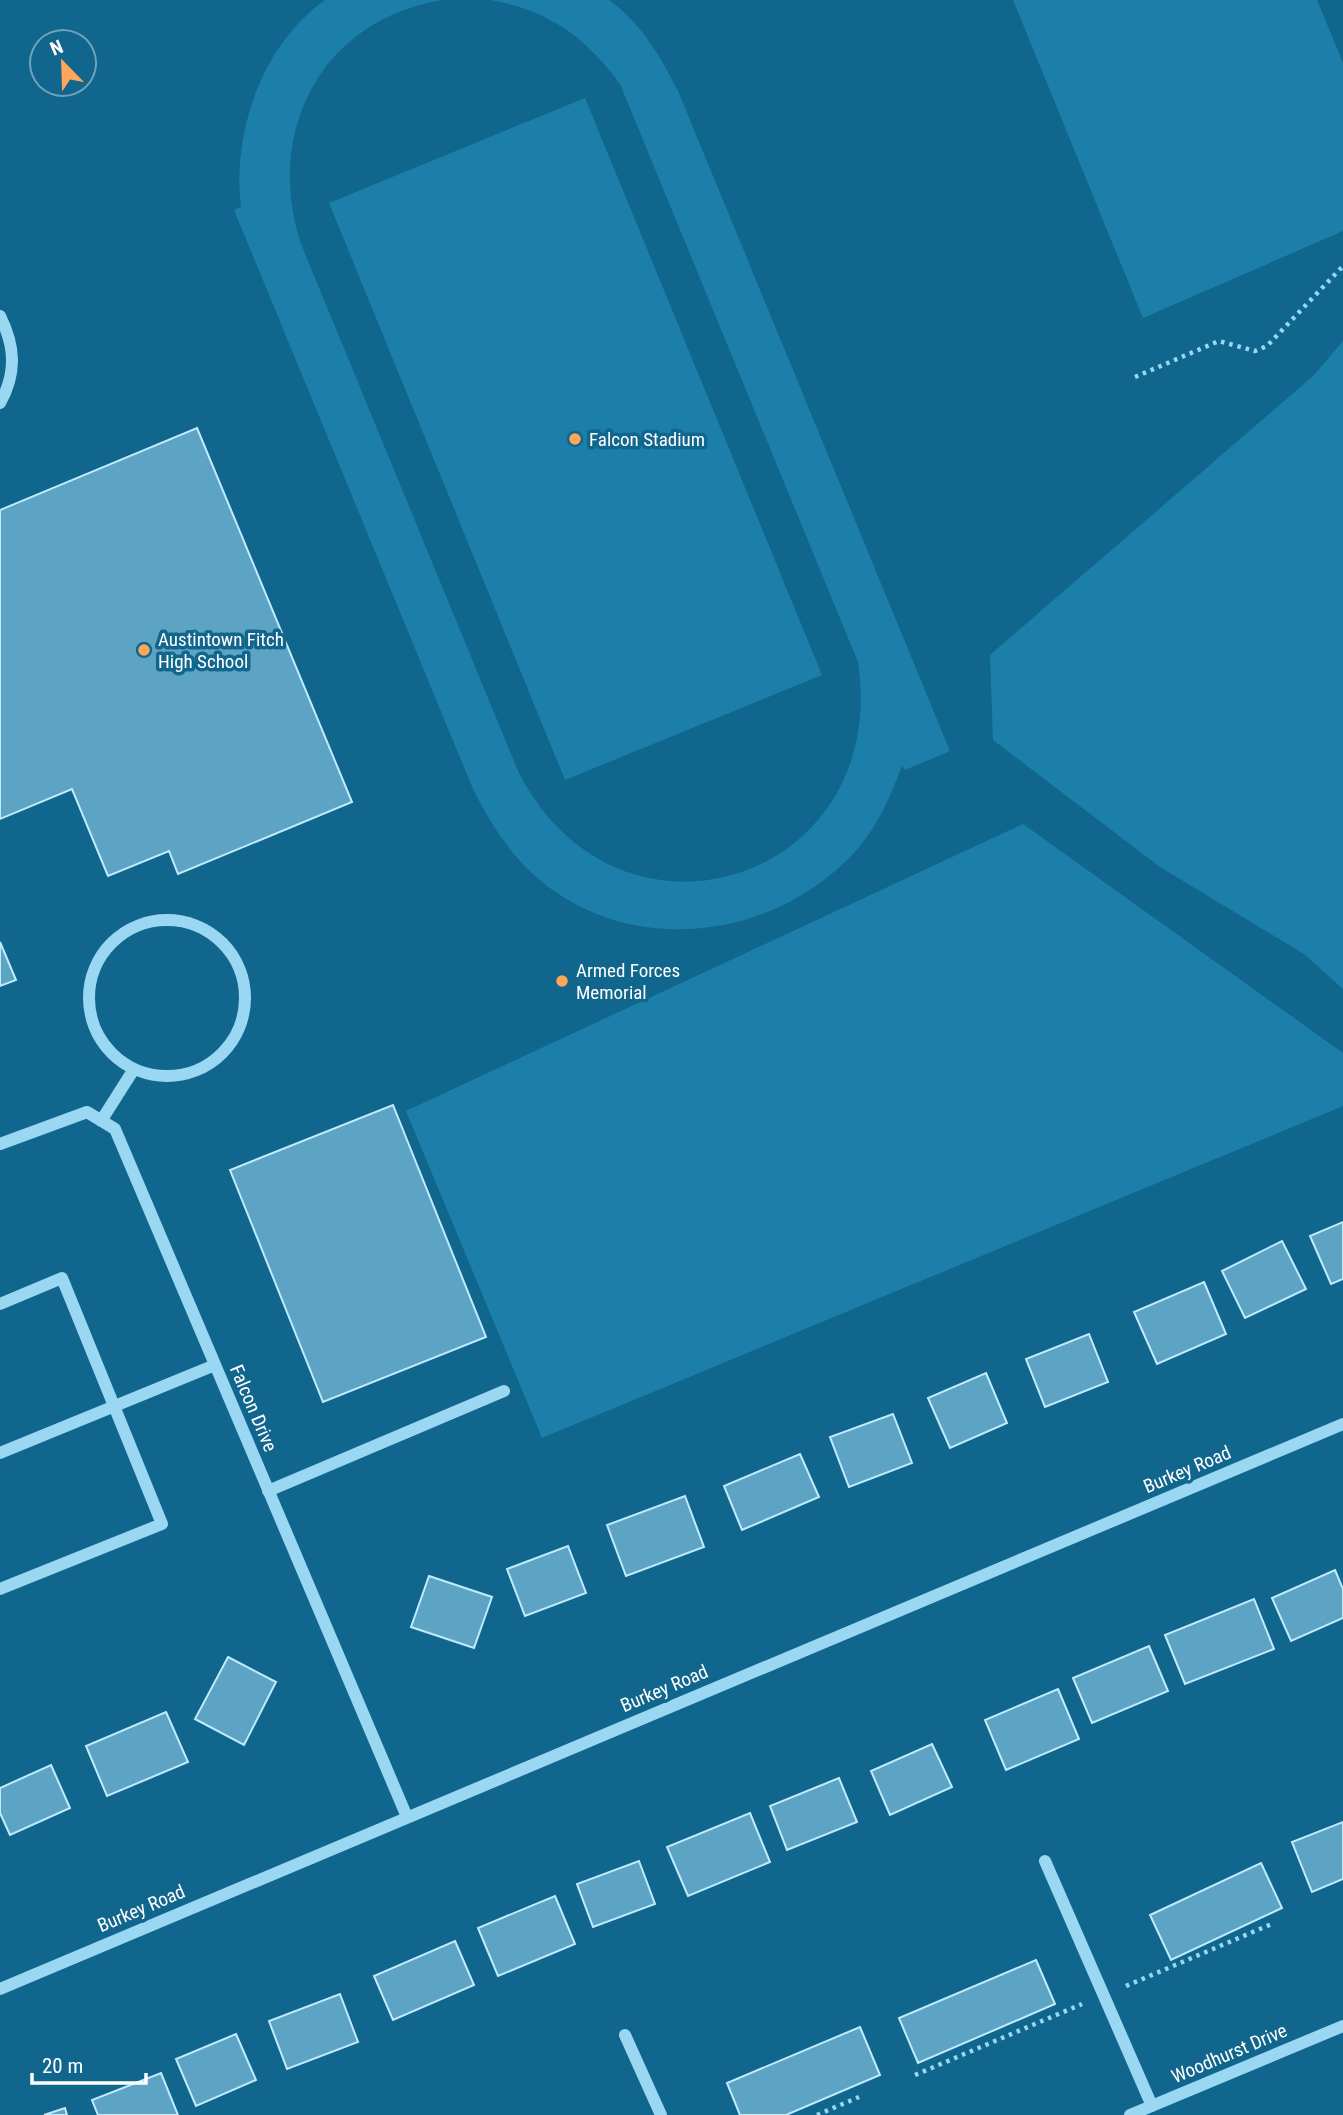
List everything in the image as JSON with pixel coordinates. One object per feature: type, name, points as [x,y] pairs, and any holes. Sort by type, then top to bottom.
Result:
[{"type":"street","points":[[0,316],[9,334],[13,361],[8,388],[0,403]]},
{"type":"street","points":[[166,920],[189,923],[210,933],[227,949],[239,969],[245,991],[243,1014],[235,1037],[221,1055],[202,1068],[168,1075],[134,1069],[114,1056],[100,1039],[91,1017],[89,994],[94,971],[105,951],[122,934],[143,924],[166,920]]},
{"type":"street","points":[[0,1144],[87,1112],[101,1121],[134,1069]]},
{"type":"street","name":"Falcon Drive","points":[[101,1121],[115,1129],[125,1147],[407,1817]]},
{"type":"street","points":[[0,1304],[62,1278],[162,1524],[0,1589]]},
{"type":"street","points":[[0,1453],[215,1365]]},
{"type":"street","points":[[268,1491],[504,1391]]},
{"type":"street","name":"Burkey Road","points":[[0,1989],[1343,1424]]},
{"type":"street","points":[[1045,1861],[1152,2106]]},
{"type":"street","name":"Woodhurst Drive","points":[[1130,2115],[1343,2026]]},
{"type":"street","points":[[625,2035],[661,2115]]},
{"type":"path","points":[[1135,377],[1219,341],[1255,351],[1267,346],[1343,266]]},
{"type":"path","points":[[817,2115],[859,2097]]},
{"type":"shaded area","points":[[325,0],[443,0],[401,11],[365,30],[335,56],[313,87],[298,122],[291,161],[292,202],[301,244],[518,771],[563,832],[618,868],[678,882],[738,873],[791,845],[833,800],[857,738],[858,662],[620,84],[594,53],[564,28],[530,10],[490,0],[609,0],[631,19],[649,41],[678,91],[950,751],[905,770],[902,765],[883,811],[854,853],[821,883],[782,905],[741,921],[698,928],[654,928],[612,919],[571,902],[534,875],[499,835],[473,789],[234,210],[241,207],[241,149],[256,92],[268,65],[284,41],[303,19]]},
{"type":"shaded area","points":[[1013,0],[1317,0],[1343,63],[1343,231],[1143,318]]},
{"type":"shaded area","name":"Falcon Stadium","points":[[585,98],[822,675],[565,780],[329,203]]},
{"type":"shaded area","points":[[1343,341],[1343,989],[1304,954],[1160,867],[993,740],[990,655],[1313,376]]},
{"type":"shaded area","points":[[1023,824],[1343,1053],[1343,1106],[542,1438],[406,1111]]},
{"type":"building","name":"Austintown Fitch High School","points":[[197,428],[352,802],[178,874],[169,851],[108,876],[72,789],[0,819],[0,510]]},
{"type":"building","points":[[0,942],[16,980],[0,986]]},
{"type":"building","points":[[393,1105],[486,1337],[323,1402],[230,1170]]},
{"type":"building","points":[[1343,1222],[1343,1279],[1331,1284],[1310,1236]]},
{"type":"building","points":[[1282,1241],[1306,1289],[1245,1318],[1222,1271]]},
{"type":"building","points":[[1204,1282],[1226,1334],[1157,1364],[1134,1312]]},
{"type":"building","points":[[1089,1334],[1108,1382],[1045,1407],[1026,1359]]},
{"type":"building","points":[[986,1373],[1007,1423],[950,1448],[928,1398]]},
{"type":"building","points":[[893,1414],[912,1463],[849,1487],[830,1437]]},
{"type":"building","points":[[800,1454],[819,1497],[742,1530],[724,1486]]},
{"type":"building","points":[[685,1496],[704,1547],[626,1576],[607,1525]]},
{"type":"building","points":[[568,1546],[586,1593],[525,1616],[507,1569]]},
{"type":"building","points":[[1335,1570],[1343,1589],[1343,1618],[1291,1641],[1272,1598]]},
{"type":"building","points":[[429,1576],[492,1597],[474,1648],[411,1627]]},
{"type":"building","points":[[1254,1599],[1274,1649],[1185,1684],[1165,1635]]},
{"type":"building","points":[[1149,1646],[1168,1691],[1092,1723],[1073,1678]]},
{"type":"building","points":[[228,1657],[276,1682],[244,1745],[195,1719]]},
{"type":"building","points":[[1058,1689],[1079,1739],[1006,1770],[985,1720]]},
{"type":"building","points":[[166,1712],[188,1762],[107,1796],[86,1746]]},
{"type":"building","points":[[932,1744],[952,1787],[890,1815],[871,1771]]},
{"type":"building","points":[[51,1765],[70,1808],[10,1835],[0,1813],[0,1788]]},
{"type":"building","points":[[839,1778],[857,1822],[787,1850],[770,1806]]},
{"type":"building","points":[[750,1813],[770,1862],[688,1896],[667,1847]]},
{"type":"building","points":[[1343,1822],[1343,1879],[1312,1892],[1292,1842]]},
{"type":"building","points":[[639,1861],[655,1904],[593,1927],[577,1884]]},
{"type":"building","points":[[1261,1863],[1282,1908],[1171,1960],[1150,1915]]},
{"type":"building","points":[[555,1896],[575,1944],[498,1976],[478,1928]]},
{"type":"building","points":[[455,1941],[474,1985],[393,2020],[374,1976]]},
{"type":"building","points":[[1036,1960],[1055,2004],[918,2063],[899,2018]]},
{"type":"building","points":[[340,1994],[358,2042],[287,2069],[269,2021]]},
{"type":"building","points":[[860,2027],[880,2075],[786,2115],[740,2115],[727,2083]]},
{"type":"building","points":[[236,2034],[256,2080],[196,2106],[176,2059]]},
{"type":"building","points":[[161,2073],[178,2115],[98,2115],[92,2100]]},
{"type":"building","points":[[65,2108],[67,2115],[44,2115]]},
{"type":"place","name":"Falcon Stadium","points":[[575,439]]},
{"type":"place","name":"Austintown Fitch High School","points":[[144,650]]},
{"type":"place","name":"Armed Forces Memorial","points":[[562,981]]}]
